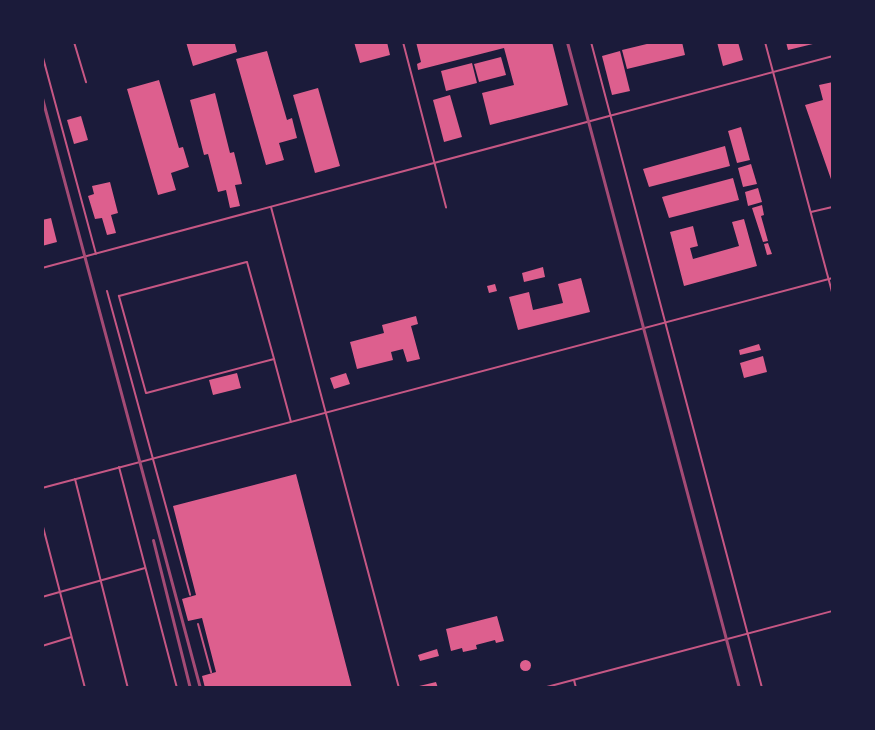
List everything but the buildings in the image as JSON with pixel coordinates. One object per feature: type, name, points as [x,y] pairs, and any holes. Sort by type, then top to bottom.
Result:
[{"type":"lane","points":[[74,42],[86,82]]},
{"type":"lane","points":[[403,42],[446,207]]},
{"type":"lane","points":[[591,42],[762,688]]},
{"type":"lane","points":[[765,42],[833,295]]},
{"type":"lane","points":[[42,54],[96,254]]},
{"type":"lane","points":[[42,268],[833,56]]},
{"type":"lane","points":[[271,207],[399,688]]},
{"type":"lane","points":[[811,212],[833,207]]},
{"type":"lane","points":[[274,359],[146,393],[119,296],[247,262],[274,359],[291,422]]},
{"type":"lane","points":[[42,488],[833,278]]},
{"type":"lane","points":[[106,291],[190,595]]},
{"type":"lane","points":[[119,467],[177,688]]},
{"type":"lane","points":[[75,479],[128,688]]},
{"type":"lane","points":[[42,523],[86,688]]},
{"type":"lane","points":[[42,597],[145,568]]},
{"type":"lane","points":[[543,688],[833,611]]},
{"type":"lane","points":[[198,624],[211,672]]},
{"type":"lane","points":[[42,646],[72,637]]},
{"type":"lane","points":[[574,680],[576,688]]},
{"type":"railway","points":[[567,42],[739,688]]},
{"type":"railway","points":[[42,98],[200,688]]},
{"type":"railway","points":[[153,540],[190,688]]}]
